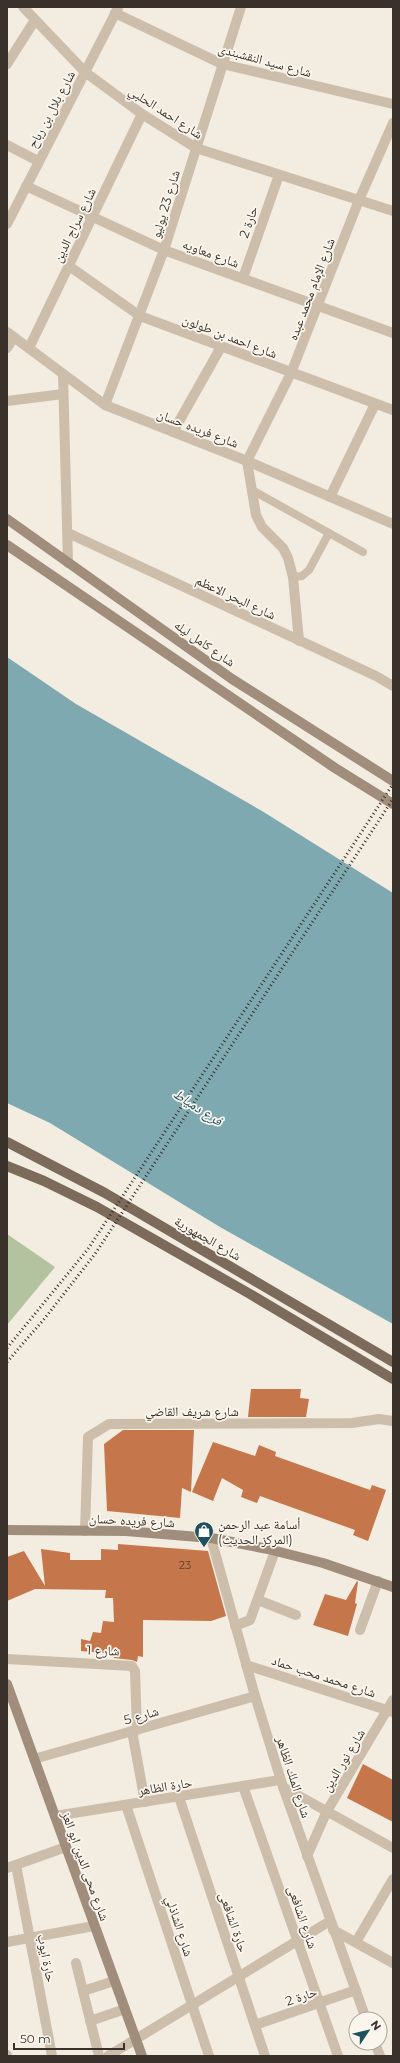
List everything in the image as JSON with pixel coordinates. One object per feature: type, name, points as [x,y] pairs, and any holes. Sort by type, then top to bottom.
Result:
[{"type":"main road","name":"شارع الجمهورية","points":[[7,1142],[105,1193],[393,1362]]},
{"type":"main road","points":[[7,1166],[44,1181],[97,1206],[393,1379]]},
{"type":"street","name":"شارع احمد الحلبي","points":[[23,7],[85,72],[142,114],[196,148],[393,211]]},
{"type":"street","name":"شارع 23 يوليو","points":[[105,405],[164,250],[241,7]]},
{"type":"street","name":"شارع سيد النقشبندى","points":[[117,10],[222,64],[393,104]]},
{"type":"street","name":"شارع بلال بن رباح","points":[[7,224],[38,161],[117,10]]},
{"type":"street","points":[[7,64],[35,20]]},
{"type":"street","name":"شارع سراج الدين","points":[[29,348],[142,114]]},
{"type":"street","name":"شارع الإمام محمد عبده","points":[[247,461],[292,373],[359,200],[393,123]]},
{"type":"street","points":[[7,144],[38,161]]},
{"type":"street","name":"حارة 2","points":[[243,278],[279,174]]},
{"type":"street","name":"شارع معاويه","points":[[26,186],[164,250],[393,332]]},
{"type":"street","name":"شارع احمد بن طولون","points":[[69,266],[140,316],[393,410]]},
{"type":"street","points":[[7,348],[10,334]]},
{"type":"street","name":"شارع فريده حسان","points":[[10,334],[105,405],[247,461],[393,524]]},
{"type":"street","points":[[173,432],[221,346]]},
{"type":"street","points":[[63,374],[68,563]]},
{"type":"street","points":[[7,401],[63,394]]},
{"type":"street","points":[[330,497],[375,404]]},
{"type":"street","points":[[247,461],[256,515],[262,527],[283,548],[288,558],[293,577],[299,641]]},
{"type":"street","name":"شارع كامل ليله","points":[[7,519],[232,679],[393,781]]},
{"type":"street","name":"شارع البحر الاعظم","points":[[68,533],[376,676],[393,686]]},
{"type":"street","points":[[7,544],[335,768],[393,804]]},
{"type":"street","name":"شارع شريف القاضي","points":[[85,1531],[88,1437],[110,1424],[344,1423],[379,1420],[393,1421]]},
{"type":"street","name":"شارع فريده حسان","points":[[7,1530],[126,1531],[211,1538],[275,1551],[323,1563],[393,1587]]},
{"type":"street","name":"شارع الملك الظاهر","points":[[211,1538],[246,1665],[282,1784],[363,2011]]},
{"type":"street","points":[[235,1626],[250,1620],[275,1551]]},
{"type":"street","points":[[360,1630],[378,1581]]},
{"type":"street","points":[[258,1600],[296,1615]]},
{"type":"street","name":"شارع 1","points":[[7,1659],[129,1664],[135,1671],[134,1731],[145,1802]]},
{"type":"street","name":"شارع محمد محب حماد","points":[[246,1665],[391,1711]]},
{"type":"street","name":"شارع محى الدين ابو العز","points":[[7,1684],[142,2056]]},
{"type":"street","name":"شارع 5","points":[[34,1760],[255,1696]]},
{"type":"street","name":"شارع نور الدين","points":[[307,1856],[327,1811],[391,1711],[393,1700]]},
{"type":"street","points":[[282,1784],[393,1848]]},
{"type":"street","name":"حارة الظاهر","points":[[55,1816],[244,1786],[282,1784]]},
{"type":"street","name":"شارع الشافعى","points":[[244,1786],[338,2056]]},
{"type":"street","name":"حارة الشافعى","points":[[178,1796],[265,2056]]},
{"type":"street","name":"شارع الشاذلي","points":[[126,1805],[210,2056]]},
{"type":"street","points":[[12,1866],[66,1847]]},
{"type":"street","name":"حارة ايوب","points":[[12,1866],[30,1938],[52,2056]]},
{"type":"street","points":[[356,1942],[393,1879]]},
{"type":"street","points":[[7,1942],[94,1926]]},
{"type":"street","points":[[108,2056],[192,2003],[298,1941],[332,1926],[356,1942],[393,1963]]},
{"type":"street","points":[[76,1963],[99,2056]]},
{"type":"street","points":[[83,1992],[114,1981]]},
{"type":"street","name":"حارة 2","points":[[255,2025],[356,1990]]},
{"type":"street","points":[[90,2021],[125,2009]]},
{"type":"lane","points":[[252,490],[363,552]]},
{"type":"lane","points":[[293,577],[302,576],[309,570],[329,533]]},
{"type":"green space","points":[[7,1234],[55,1267],[7,1325]]},
{"type":"water","name":"فرع دمياط","points":[[7,657],[76,704],[262,811],[393,893],[393,1324],[220,1227],[50,1123],[7,1103]]},
{"type":"building","points":[[251,1389],[301,1389],[300,1398],[309,1399],[306,1417],[248,1417]]},
{"type":"building","points":[[123,1430],[194,1430],[191,1492],[182,1488],[180,1518],[107,1511],[104,1444]]},
{"type":"building","points":[[213,1442],[255,1456],[259,1445],[276,1452],[275,1456],[370,1490],[372,1485],[386,1490],[368,1541],[353,1535],[355,1530],[260,1496],[257,1503],[241,1497],[243,1490],[222,1478],[213,1501],[192,1492]]},
{"type":"building","points":[[118,1544],[208,1551],[226,1616],[211,1621],[143,1620],[143,1657],[138,1656],[137,1662],[114,1658],[113,1654],[81,1651],[81,1639],[90,1641],[93,1632],[101,1633],[103,1621],[114,1622],[113,1598],[105,1598],[106,1590],[35,1589],[7,1601],[7,1557],[24,1551],[45,1586],[41,1549],[70,1553],[70,1560],[101,1560],[101,1549],[118,1550]]},
{"type":"building","points":[[357,1581],[355,1603],[357,1604],[348,1636],[313,1625],[325,1594],[346,1600]]},
{"type":"building","points":[[363,1764],[393,1780],[393,1822],[347,1798]]},
{"type":"railway","points":[[7,1348],[88,1249],[393,784]]},
{"type":"railway","points":[[7,1362],[45,1318],[95,1254],[393,799]]},
{"type":"place","name":"أسامة عبد الرحمن (المركز الحديث)","points":[[204,1548]]}]
